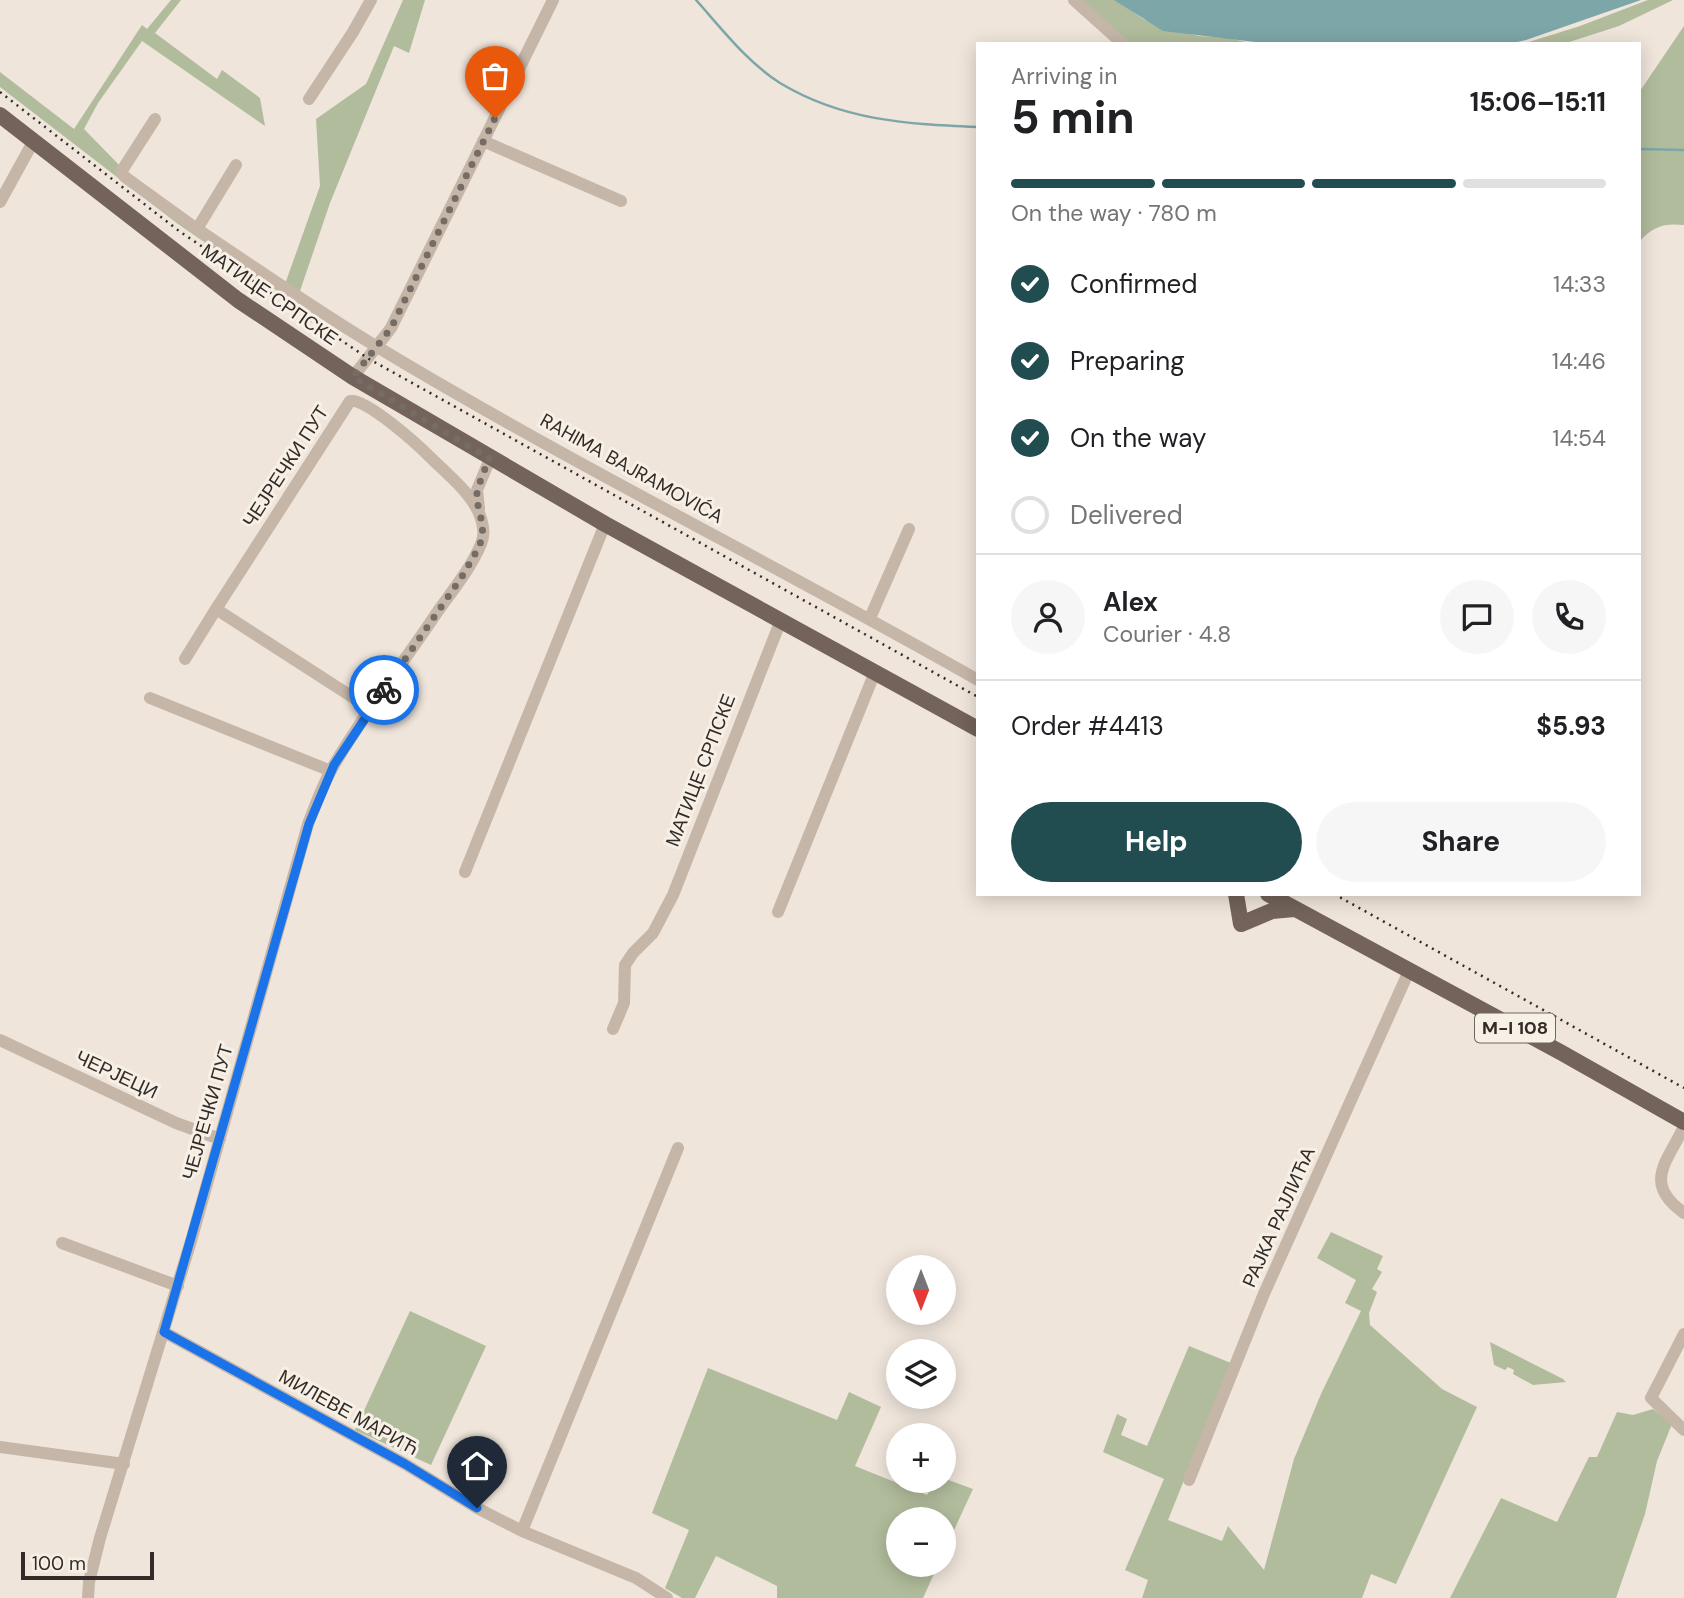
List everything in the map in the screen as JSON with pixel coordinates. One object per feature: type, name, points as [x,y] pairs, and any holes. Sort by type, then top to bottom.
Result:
[{"type":"main road","name":"МАТИЦЕ СРПСКЕ","points":[[0,115],[238,300],[353,377],[605,524],[976,728]]},
{"type":"main road","points":[[1236,896],[1241,924],[1272,911],[1296,910]]},
{"type":"main road","name":"M-I 108","points":[[1272,896],[1562,1053],[1684,1125]]},
{"type":"street","points":[[309,99],[371,0]]},
{"type":"street","points":[[353,377],[391,328],[554,0]]},
{"type":"street","points":[[1074,0],[1121,42]]},
{"type":"street","name":"RAHIMA BAJRAMOVIĆA","points":[[155,119],[121,172],[197,229],[378,347],[475,404],[870,618],[976,679]]},
{"type":"street","points":[[483,141],[621,201]]},
{"type":"street","points":[[0,202],[33,142]]},
{"type":"street","points":[[197,229],[236,165]]},
{"type":"street","name":"ЧЕЈРЕЧКИ ПУТ","points":[[88,1598],[93,1565],[178,1286],[309,824],[331,771],[463,575],[480,545],[483,533],[479,510],[427,454],[374,411],[358,401],[350,401],[185,659]]},
{"type":"street","points":[[479,510],[477,490],[490,459]]},
{"type":"street","points":[[466,873],[605,524]]},
{"type":"street","points":[[870,618],[909,529]]},
{"type":"street","points":[[216,609],[371,709]]},
{"type":"street","name":"МАТИЦЕ СРПСКЕ","points":[[613,1029],[624,1003],[625,964],[653,933],[673,895],[781,620]]},
{"type":"street","points":[[778,912],[875,672]]},
{"type":"street","points":[[150,698],[331,771]]},
{"type":"street","name":"РАЈКА РАЈЛИЋА","points":[[1189,1480],[1263,1296],[1409,971]]},
{"type":"street","name":"ЧЕРЈЕЦИ","points":[[0,1040],[176,1123],[220,1139]]},
{"type":"street","points":[[1684,1125],[1662,1172],[1661,1182],[1669,1202],[1684,1213]]},
{"type":"street","points":[[522,1531],[678,1148]]},
{"type":"street","points":[[62,1243],[178,1286]]},
{"type":"street","name":"МИЛЕВЕ МAРИЋ","points":[[164,1332],[522,1531],[636,1578],[667,1598]]},
{"type":"street","points":[[1684,1334],[1651,1398],[1684,1430]]},
{"type":"street","points":[[0,1447],[124,1464]]},
{"type":"green space","points":[[171,0],[181,0],[155,33],[217,79],[222,70],[260,98],[265,126],[142,41],[98,103],[84,129],[124,170],[366,347],[178,224],[0,87],[0,72],[74,129],[142,25],[147,29]]},
{"type":"green space","points":[[403,0],[425,0],[409,53],[394,46],[330,203],[300,291],[285,284],[320,186],[316,119],[366,84]]},
{"type":"green space","points":[[1079,0],[1116,0],[1143,19],[1163,28],[1246,42],[1124,42]]},
{"type":"green space","points":[[1648,0],[1673,0],[1619,26],[1569,42],[1528,42]]},
{"type":"green space","points":[[1684,26],[1684,225],[1660,227],[1641,240],[1641,90]]},
{"type":"green space","points":[[1331,1232],[1383,1256],[1377,1269],[1382,1272],[1372,1289],[1377,1292],[1369,1313],[1370,1325],[1442,1389],[1477,1407],[1396,1584],[1371,1574],[1362,1598],[1142,1598],[1148,1580],[1125,1570],[1164,1479],[1103,1452],[1117,1414],[1127,1419],[1121,1435],[1147,1446],[1189,1346],[1231,1363],[1168,1520],[1222,1541],[1228,1526],[1264,1570],[1294,1459],[1321,1394],[1361,1311],[1345,1303],[1356,1280],[1317,1258]]},
{"type":"green space","points":[[410,1311],[486,1346],[431,1465],[355,1430]]},
{"type":"green space","points":[[1490,1342],[1566,1382],[1533,1385],[1513,1374],[1514,1370],[1508,1367],[1505,1370],[1494,1365]]},
{"type":"green space","points":[[708,1368],[837,1420],[849,1392],[881,1407],[855,1466],[886,1478],[886,1493],[956,1493],[956,1483],[973,1489],[956,1526],[956,1507],[886,1507],[886,1577],[933,1577],[923,1598],[777,1598],[777,1586],[716,1556],[695,1598],[682,1598],[665,1588],[689,1530],[652,1513]]},
{"type":"green space","points":[[1653,1409],[1672,1424],[1657,1461],[1645,1514],[1616,1598],[1450,1598],[1501,1498],[1557,1522],[1589,1457],[1597,1457],[1617,1412],[1633,1415]]},
{"type":"water","points":[[1114,0],[1641,0],[1517,42],[1255,42],[1163,31]]},
{"type":"waterway","points":[[696,0],[735,44],[768,75],[804,96],[852,113],[876,118],[976,127]]},
{"type":"waterway","points":[[1641,149],[1684,150]]},
{"type":"railway","points":[[0,92],[179,231],[369,359],[976,696]]},
{"type":"railway","points":[[1338,896],[1684,1088]]},
{"type":"way so far","points":[[384,690],[463,575],[480,545],[483,527],[476,497],[490,459],[353,377],[391,328],[495,118]]},
{"type":"route","points":[[384,690],[334,765],[309,824],[164,1332],[405,1464],[477,1508]]}]
